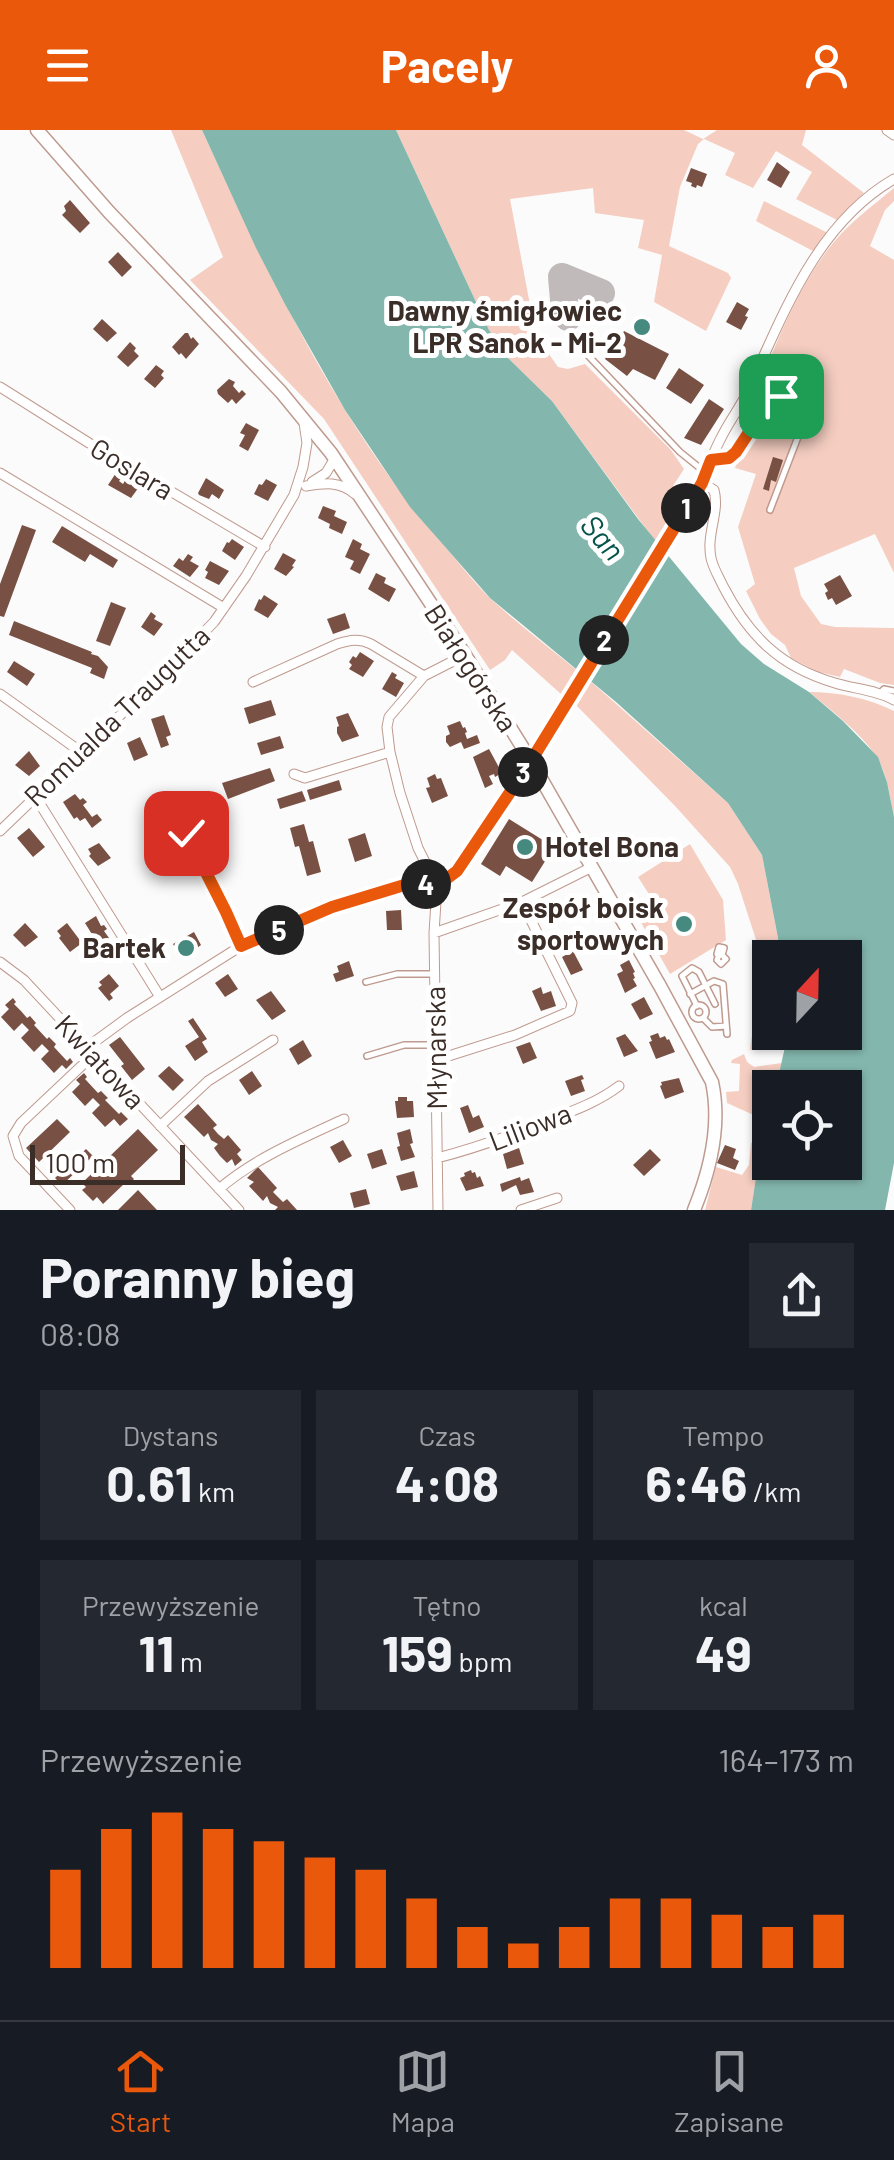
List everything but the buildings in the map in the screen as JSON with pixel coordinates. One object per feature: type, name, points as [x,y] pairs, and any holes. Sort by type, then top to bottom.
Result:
[{"type":"street","points":[[38,130],[109,212],[302,415],[325,455]]},
{"type":"street","points":[[887,130],[894,135]]},
{"type":"street","points":[[70,1210],[19,1156],[14,1136],[21,1123],[90,1051],[160,997],[241,946],[332,907],[411,883],[437,886],[450,878],[531,761],[704,478],[795,288],[834,231],[872,193],[894,179]]},
{"type":"street","name":"Goslara","points":[[0,387],[265,547]]},
{"type":"street","name":"Romualda Traugutta","points":[[0,831],[203,635],[224,608],[294,495],[308,444],[302,415]]},
{"type":"street","name":"Romualda Traugutta","points":[[294,495],[326,473],[325,455],[303,467]]},
{"type":"street","name":"Białogórska","points":[[325,455],[364,502],[465,655],[531,761],[703,1062],[716,1098],[707,1168],[694,1210]]},
{"type":"street","points":[[0,473],[224,608]]},
{"type":"street","points":[[704,478],[714,490],[716,501],[708,540],[712,563],[730,600],[754,635],[770,652],[815,677],[894,700]]},
{"type":"street","points":[[306,486],[338,484],[364,502]]},
{"type":"street","points":[[253,682],[352,640],[372,644],[424,676]]},
{"type":"street","name":"Młynarska","points":[[438,1210],[434,974],[437,886],[418,848],[390,752],[387,727],[424,676],[465,655]]},
{"type":"street","points":[[0,694],[80,752]]},
{"type":"street","points":[[294,774],[305,778],[390,752]]},
{"type":"street","points":[[35,796],[160,997]]},
{"type":"street","points":[[186,833],[241,946]]},
{"type":"street","points":[[434,933],[522,902],[592,867]]},
{"type":"street","points":[[436,1060],[515,1035],[570,1011],[572,1003],[522,902]]},
{"type":"street","name":"Kwiatowa","points":[[0,962],[24,980],[238,1210]]},
{"type":"street","points":[[160,1126],[208,1081],[273,1040]]},
{"type":"street","name":"Liliowa","points":[[437,1158],[550,1120],[606,1096],[619,1086]]},
{"type":"street","points":[[219,1190],[237,1174],[344,1118]]},
{"type":"street","points":[[521,1210],[557,1198]]},
{"type":"lane","points":[[579,346],[704,478]]},
{"type":"lane","points":[[711,460],[729,458],[770,400],[781,396],[798,407],[806,416],[770,510]]},
{"type":"lane","points":[[740,407],[744,421],[742,441]]},
{"type":"lane","points":[[878,694],[894,691]]},
{"type":"lane","points":[[720,981],[722,964],[716,960],[721,955]]},
{"type":"lane","points":[[715,1004],[698,970],[690,968],[682,976],[696,1006],[705,1009],[724,1000]]},
{"type":"lane","points":[[366,982],[397,974],[434,974]]},
{"type":"lane","points":[[690,994],[720,981]]},
{"type":"lane","points":[[720,981],[724,986],[728,1034]]},
{"type":"lane","points":[[696,1006],[692,1011],[694,1017],[703,1018],[712,1027],[726,1026]]},
{"type":"lane","points":[[703,1018],[705,1009]]},
{"type":"lane","points":[[367,1056],[404,1045],[435,1045]]},
{"type":"shaded area","points":[[171,130],[202,130],[309,348],[372,452],[408,501],[485,593],[579,672],[562,695],[512,650],[490,670],[324,419],[190,280],[223,257]]},
{"type":"shaded area","points":[[396,130],[684,130],[703,139],[717,130],[806,130],[802,145],[864,193],[837,220],[796,199],[812,172],[776,151],[753,188],[725,175],[735,153],[704,139],[698,144],[680,187],[669,246],[728,273],[731,278],[706,331],[654,302],[662,255],[638,248],[644,220],[595,213],[593,188],[510,199],[531,310],[530,327],[558,367],[568,369],[585,364],[671,450],[684,469],[673,486],[684,495],[655,541],[552,401],[507,357],[489,330]]},
{"type":"shaded area","points":[[894,188],[894,201],[885,210],[870,246],[894,260],[894,573],[875,534],[794,568],[801,596],[821,624],[894,628],[894,685],[844,669],[840,677],[818,672],[791,658],[785,645],[760,619],[746,591],[755,584],[738,527],[756,474],[735,468],[751,432],[769,408],[784,403],[807,414],[783,390],[754,398],[790,312],[813,271],[841,234]]},
{"type":"shaded area","points":[[764,201],[828,233],[813,251],[756,221]]},
{"type":"shaded area","points":[[588,679],[728,803],[762,855],[778,940],[756,940],[730,867],[576,705]]},
{"type":"shaded area","points":[[809,692],[853,697],[894,711],[894,817],[885,774],[873,752]]},
{"type":"shaded area","name":"Zespół boisk sportowych","points":[[690,844],[723,900],[726,940],[670,974],[634,910],[652,899],[638,877]]},
{"type":"shaded area","points":[[744,1054],[754,1067],[782,1063],[780,1070],[752,1070],[752,1114],[727,1103],[726,1092],[739,1091],[740,1064],[731,1063]]},
{"type":"shaded area","points":[[751,1143],[752,1180],[756,1180],[751,1210],[705,1210],[716,1167],[742,1175],[749,1165]]},
{"type":"water","name":"San","points":[[202,130],[396,130],[489,330],[507,357],[552,401],[638,519],[741,644],[764,664],[809,692],[878,757],[894,817],[894,1163],[885,1210],[751,1210],[756,1180],[862,1180],[862,1070],[780,1070],[784,1050],[862,1050],[862,940],[778,940],[762,855],[728,803],[616,702],[490,598],[410,507],[345,410],[256,248]]},
{"type":"taxiway","points":[[568,317],[562,277],[601,293]]},
{"type":"place","name":"Dawny śmigłowiec LPR Sanok - Mi-2","points":[[642,327]]},
{"type":"place","name":"Hotel Bona","points":[[525,847]]},
{"type":"place","name":"Zespół boisk sportowych","points":[[684,924]]},
{"type":"place","name":"Bartek","points":[[186,948]]},
{"type":"route","points":[[186,833],[241,946],[332,907],[411,883],[437,886],[450,878],[531,761],[702,483],[711,460],[729,458],[736,452],[770,400],[781,396]]}]
